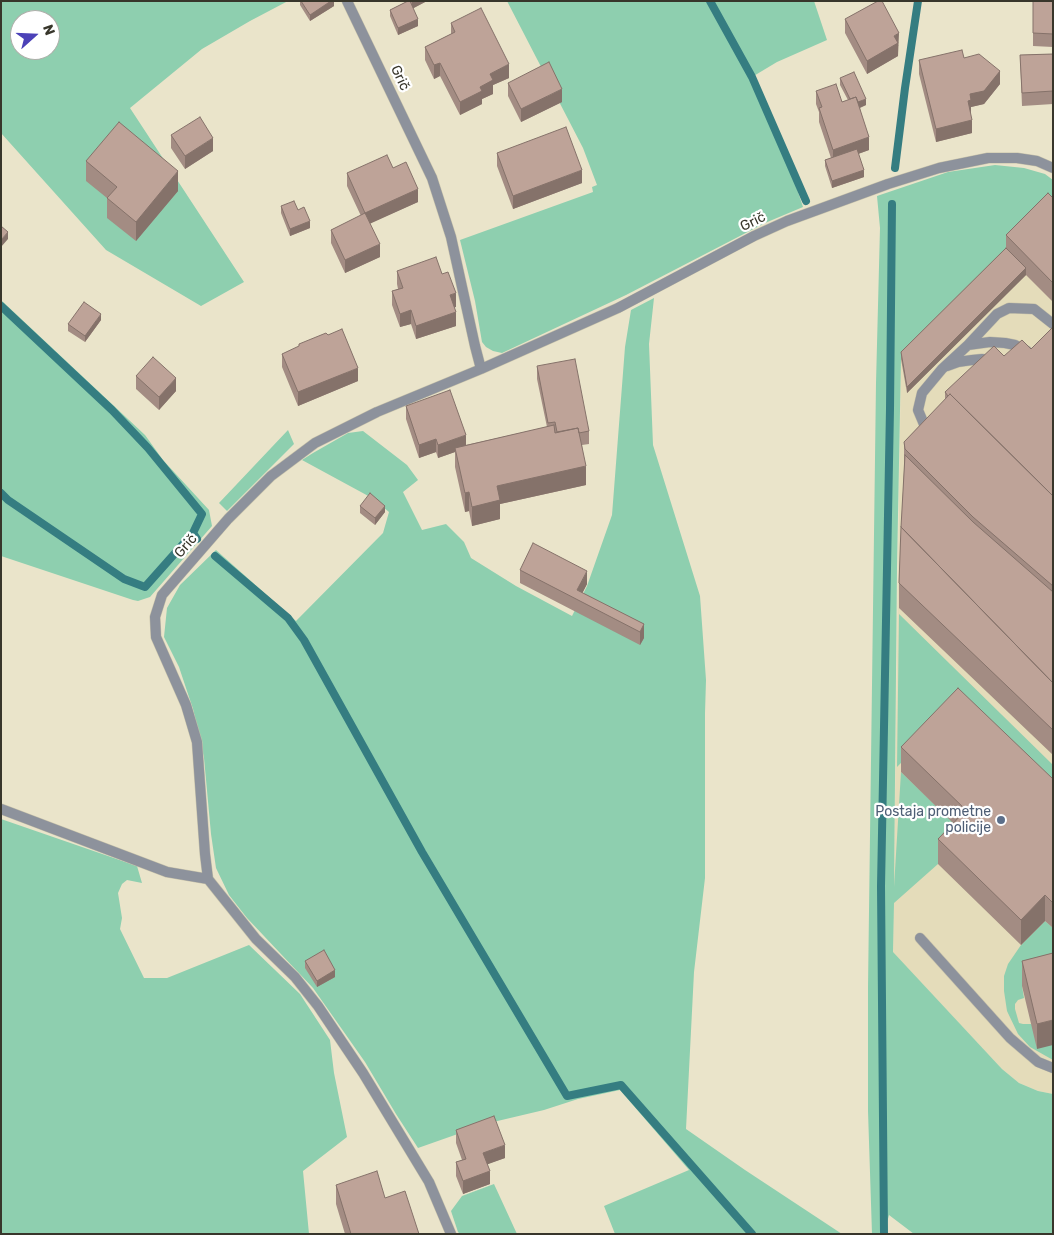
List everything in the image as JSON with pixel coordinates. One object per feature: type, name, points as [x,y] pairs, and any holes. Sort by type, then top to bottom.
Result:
[{"type":"street","name":"Grič","points":[[347,1],[435,186],[451,237],[481,369]]},
{"type":"street","name":"Grič","points":[[208,879],[197,742],[186,705],[156,637],[155,617],[162,595],[228,519],[271,476],[315,443],[377,412],[481,369],[618,308],[787,221],[888,184],[939,168],[988,158],[1027,159],[1053,168]]},
{"type":"street","points":[[926,429],[918,410],[922,393],[942,369],[997,314],[1009,308],[1034,309],[1053,324]]},
{"type":"street","points":[[968,345],[990,342],[1015,345],[1027,351],[1037,360]]},
{"type":"street","points":[[942,369],[958,362],[982,359],[1002,364]]},
{"type":"street","points":[[1,809],[167,872],[208,879],[256,939],[295,976],[318,1006],[363,1073],[428,1182],[452,1234]]},
{"type":"street","points":[[920,938],[1010,1038],[1038,1062],[1053,1068]]},
{"type":"shaded area","points":[[1053,217],[1053,1094],[1038,1091],[1019,1083],[1002,1069],[893,953],[901,359]]},
{"type":"green space","points":[[1,1],[288,1],[202,49],[130,108],[244,282],[201,306],[106,250],[1,133]]},
{"type":"green space","points":[[507,1],[814,1],[827,40],[777,62],[752,77],[792,174],[803,207],[765,223],[626,295],[502,353],[486,347],[482,342],[475,301],[460,240],[593,192],[592,187],[597,185],[583,148]]},
{"type":"green space","points":[[995,165],[1024,168],[1045,174],[1053,180],[1053,217],[1048,213],[901,359],[894,887],[901,772],[966,835],[938,864],[894,903],[893,952],[1002,1069],[1019,1083],[1038,1091],[1053,1094],[1053,1234],[914,1234],[889,1215],[884,1234],[872,1234],[868,1111],[868,987],[876,383],[880,228],[877,196],[948,172]]},
{"type":"green space","points":[[654,298],[649,344],[653,445],[700,596],[706,680],[705,878],[694,972],[686,1129],[842,1234],[615,1234],[604,1206],[689,1170],[620,1090],[578,1099],[544,1110],[489,1123],[418,1148],[365,1062],[313,988],[247,918],[229,895],[216,868],[204,758],[193,709],[179,667],[164,637],[167,608],[180,585],[216,550],[296,621],[383,533],[389,512],[372,498],[302,460],[348,433],[363,431],[407,465],[418,480],[403,492],[422,530],[446,524],[464,542],[471,558],[516,586],[572,616],[587,586],[612,515],[625,347],[631,310]]},
{"type":"green space","points":[[1,300],[145,435],[163,460],[209,510],[212,526],[150,597],[138,601],[133,600],[1,556]]},
{"type":"green space","points":[[288,430],[294,444],[227,511],[219,503]]},
{"type":"green space","points":[[899,614],[1053,765],[1053,801],[957,706],[897,767]]},
{"type":"green space","points":[[1,819],[137,866],[142,883],[127,880],[122,884],[118,893],[122,918],[120,929],[144,978],[167,978],[249,945],[300,994],[330,1040],[334,1073],[347,1137],[303,1171],[309,1234],[1,1234]]},
{"type":"green space","points":[[1045,921],[1053,928],[1053,979],[1022,986],[1024,998],[1018,1000],[1015,1004],[1015,1009],[1019,1023],[1031,1024],[1053,1045],[1053,1060],[1030,1047],[1018,1034],[1007,1011],[1004,991],[1004,976],[1008,964],[1021,945]]},
{"type":"green space","points":[[494,1184],[517,1234],[460,1234],[451,1211],[462,1196]]},
{"type":"building","points":[[301,1],[331,1],[310,15]]},
{"type":"building","points":[[410,1],[418,19],[398,28],[390,10]]},
{"type":"building","points":[[878,1],[882,1],[899,33],[894,36],[898,43],[867,61],[845,19]]},
{"type":"building","points":[[1033,1],[1053,1],[1053,34],[1033,33]]},
{"type":"building","points":[[481,8],[509,64],[490,74],[493,80],[480,87],[482,91],[460,102],[440,63],[434,65],[425,47],[455,32],[451,23]]},
{"type":"building","points":[[962,50],[964,58],[979,54],[1000,71],[984,91],[970,94],[971,100],[968,101],[972,120],[936,129],[919,60]]},
{"type":"building","points":[[1053,54],[1053,91],[1022,93],[1020,55]]},
{"type":"building","points":[[549,62],[562,89],[521,109],[508,83]]},
{"type":"building","points":[[854,72],[866,99],[858,102],[856,97],[850,99],[840,78]]},
{"type":"building","points":[[836,84],[842,102],[856,97],[869,137],[833,150],[819,108],[822,107],[816,91]]},
{"type":"building","points":[[200,117],[213,138],[185,156],[171,135]]},
{"type":"building","points":[[119,122],[178,171],[136,222],[107,198],[117,187],[86,161]]},
{"type":"building","points":[[566,127],[582,170],[513,196],[497,153]]},
{"type":"building","points":[[857,149],[864,170],[832,181],[825,160]]},
{"type":"building","points":[[387,155],[393,168],[406,162],[418,189],[365,213],[347,173]]},
{"type":"building","points":[[1048,193],[1053,198],[1053,283],[1006,235]]},
{"type":"building","points":[[294,201],[298,210],[304,207],[310,221],[290,229],[281,206]]},
{"type":"building","points":[[365,213],[380,244],[345,260],[331,230]]},
{"type":"building","points":[[1,226],[8,232],[1,240]]},
{"type":"building","points":[[1006,248],[1026,268],[907,387],[901,352]]},
{"type":"building","points":[[436,257],[442,274],[448,272],[456,293],[450,295],[456,312],[416,326],[411,310],[400,314],[392,291],[403,288],[397,271]]},
{"type":"building","points":[[84,302],[101,314],[85,336],[68,324]]},
{"type":"building","points":[[1052,328],[1053,496],[950,394],[948,396],[945,392],[994,346],[1004,356],[1022,340],[1031,349]]},
{"type":"building","points":[[342,329],[358,368],[298,392],[282,354],[299,346],[299,344]]},
{"type":"building","points":[[153,357],[176,378],[159,397],[136,376]]},
{"type":"building","points":[[575,359],[589,431],[579,433],[578,428],[557,432],[555,422],[548,423],[537,366]]},
{"type":"building","points":[[450,390],[466,435],[438,445],[436,439],[419,445],[406,406]]},
{"type":"building","points":[[950,394],[1053,496],[1053,586],[973,517],[905,449],[904,442]]},
{"type":"building","points":[[554,425],[555,433],[578,428],[586,466],[497,486],[500,500],[472,507],[469,492],[465,493],[455,448]]},
{"type":"building","points":[[905,455],[973,522],[1053,592],[1053,683],[901,527]]},
{"type":"building","points":[[370,493],[385,506],[375,518],[360,506]]},
{"type":"building","points":[[901,527],[1053,683],[1053,730],[899,583]]},
{"type":"building","points":[[533,543],[587,571],[577,590],[644,624],[640,632],[520,570]]},
{"type":"building","name":"Postaja prometne policije","points":[[958,688],[1053,779],[1053,903],[1045,895],[1021,920],[938,839],[966,810],[901,747]]},
{"type":"building","points":[[324,950],[335,970],[317,981],[305,961]]},
{"type":"building","points":[[1053,953],[1053,1020],[1037,1024],[1022,961]]},
{"type":"building","points":[[494,1116],[505,1145],[483,1153],[490,1171],[463,1181],[456,1162],[466,1159],[456,1130]]},
{"type":"building","points":[[377,1171],[385,1198],[405,1191],[419,1234],[351,1234],[336,1185]]},
{"type":"waterway","points":[[710,1],[752,77],[806,201]]},
{"type":"waterway","points":[[895,168],[918,1]]},
{"type":"waterway","points":[[884,1234],[881,886],[892,204]]},
{"type":"waterway","points":[[1,306],[112,410],[148,448],[202,514],[193,533]]},
{"type":"waterway","points":[[1,493],[8,500],[124,579],[145,587],[193,533],[197,539]]},
{"type":"waterway","points":[[215,556],[288,618],[304,640],[422,852],[567,1096],[621,1085],[752,1234]]},
{"type":"place","name":"Postaja prometne policije","points":[[1001,820]]}]
